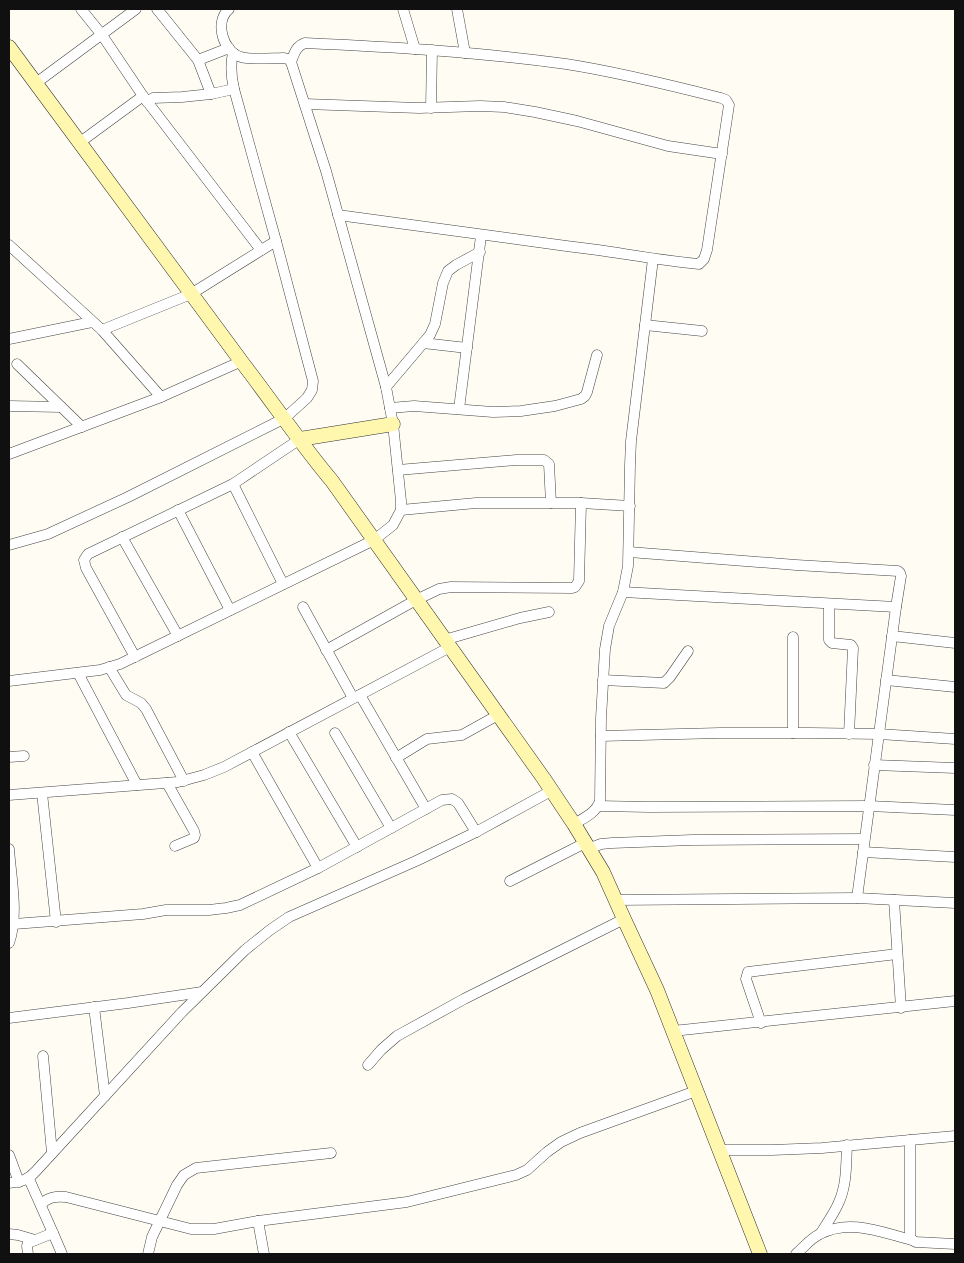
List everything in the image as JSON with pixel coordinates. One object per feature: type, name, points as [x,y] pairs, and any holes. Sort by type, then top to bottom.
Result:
[{"type":"main road","points":[[9,47],[285,418],[311,456],[332,481],[574,824],[603,872],[657,990],[760,1254]]},
{"type":"main road","points":[[300,439],[393,431]]},
{"type":"street","points":[[81,9],[102,35],[145,99],[261,250]]},
{"type":"street","points":[[36,83],[136,9]]},
{"type":"street","points":[[157,9],[198,60],[211,94]]},
{"type":"street","points":[[9,545],[48,534],[285,418],[307,398],[312,390],[313,381],[234,89],[231,74],[231,51],[221,32],[221,24],[225,12],[229,9]]},
{"type":"street","points":[[403,9],[415,49]]},
{"type":"street","points":[[457,9],[466,53]]},
{"type":"street","points":[[291,62],[297,48],[300,44],[305,43],[466,53],[567,64],[610,72],[721,98],[726,100],[729,105],[707,250],[700,264],[481,236],[338,214]]},
{"type":"street","points":[[431,108],[432,50]]},
{"type":"street","points":[[9,682],[100,670],[120,664],[374,540],[393,525],[400,510],[398,470],[386,387],[338,214],[291,62],[288,58],[242,58],[231,51],[198,60]]},
{"type":"street","points":[[79,143],[145,99],[211,94],[234,89]]},
{"type":"street","points":[[305,104],[431,108],[480,106],[504,108],[536,112],[577,121],[668,146],[722,154]]},
{"type":"street","points":[[459,409],[481,236]]},
{"type":"street","points":[[102,330],[191,294],[276,241]]},
{"type":"street","points":[[9,245],[14,254],[102,330],[161,397]]},
{"type":"street","points":[[386,387],[430,335],[435,324],[445,276],[448,271],[480,252]]},
{"type":"street","points":[[574,824],[594,811],[599,806],[600,801],[605,649],[608,632],[622,592],[628,566],[631,440],[653,259]]},
{"type":"street","points":[[9,338],[92,322]]},
{"type":"street","points":[[645,325],[702,331]]},
{"type":"street","points":[[423,343],[467,348]]},
{"type":"street","points":[[390,408],[414,406],[493,412],[521,411],[556,406],[581,399],[585,396],[597,355]]},
{"type":"street","points":[[9,454],[161,397],[242,361]]},
{"type":"street","points":[[17,364],[82,427]]},
{"type":"street","points":[[9,406],[61,407]]},
{"type":"street","points":[[134,657],[86,568],[84,560],[88,554],[233,484],[300,439]]},
{"type":"street","points":[[398,470],[516,460],[544,460],[549,464],[550,504]]},
{"type":"street","points":[[233,484],[283,584]]},
{"type":"street","points":[[400,510],[476,503],[581,503],[630,506]]},
{"type":"street","points":[[326,650],[439,589],[451,587],[575,587],[579,581],[581,503]]},
{"type":"street","points":[[178,510],[230,610]]},
{"type":"street","points":[[122,537],[178,636]]},
{"type":"street","points":[[629,552],[898,571],[900,573],[857,898]]},
{"type":"street","points":[[622,592],[896,608]]},
{"type":"street","points":[[829,604],[829,640],[832,643],[851,645],[853,648],[849,734]]},
{"type":"street","points":[[303,607],[326,650],[396,758],[426,809]]},
{"type":"street","points":[[9,795],[168,783],[184,781],[204,775],[224,767],[357,696],[447,643],[520,618],[549,612]]},
{"type":"street","points":[[892,636],[955,644]]},
{"type":"street","points":[[793,733],[794,637]]},
{"type":"street","points":[[603,680],[664,683],[688,651]]},
{"type":"street","points":[[109,667],[126,695],[146,709],[184,781]]},
{"type":"street","points":[[78,673],[137,785]]},
{"type":"street","points":[[886,680],[955,687]]},
{"type":"street","points":[[396,758],[427,739],[462,735],[498,715]]},
{"type":"street","points":[[289,732],[357,847]]},
{"type":"street","points":[[335,733],[391,828]]},
{"type":"street","points":[[601,736],[793,733],[878,734],[955,740]]},
{"type":"street","points":[[252,752],[318,868]]},
{"type":"street","points":[[9,757],[24,756]]},
{"type":"street","points":[[874,765],[955,768]]},
{"type":"street","points":[[168,783],[196,835],[194,838],[174,846]]},
{"type":"street","points":[[19,1181],[52,1154],[202,992],[245,950],[270,930],[289,917],[416,861],[476,832],[551,791]]},
{"type":"street","points":[[42,793],[56,922]]},
{"type":"street","points":[[14,924],[56,922],[166,910],[209,910],[240,904],[318,868],[442,800],[452,799],[458,803],[476,832]]},
{"type":"street","points":[[599,806],[869,806],[955,810]]},
{"type":"street","points":[[510,881],[587,846],[601,844],[692,840],[864,839]]},
{"type":"street","points":[[9,849],[15,915],[9,943]]},
{"type":"street","points":[[863,852],[955,857]]},
{"type":"street","points":[[616,900],[857,898],[955,903]]},
{"type":"street","points":[[894,900],[900,1008]]},
{"type":"street","points":[[368,1065],[397,1036],[464,999],[624,919]]},
{"type":"street","points":[[761,1023],[746,978],[748,972],[897,954]]},
{"type":"street","points":[[9,1018],[128,1004],[202,992]]},
{"type":"street","points":[[673,1031],[955,1001]]},
{"type":"street","points":[[94,1007],[105,1096]]},
{"type":"street","points":[[44,1056],[52,1154]]},
{"type":"street","points":[[41,1204],[49,1197],[66,1197],[200,1230],[407,1202],[516,1175],[527,1170],[561,1142],[580,1133],[696,1091]]},
{"type":"street","points":[[719,1150],[822,1148],[955,1136]]},
{"type":"street","points":[[910,1140],[910,1238],[912,1240]]},
{"type":"street","points":[[821,1233],[839,1202],[845,1171],[847,1145]]},
{"type":"street","points":[[148,1254],[152,1237],[177,1185],[184,1175],[196,1168],[331,1153]]},
{"type":"street","points":[[9,1155],[19,1181],[41,1204],[62,1254]]},
{"type":"street","points":[[258,1221],[264,1254]]},
{"type":"street","points":[[796,1254],[821,1233],[837,1228],[873,1229],[912,1240],[955,1244]]},
{"type":"street","points":[[28,1254],[28,1242],[53,1233]]},
{"type":"street","points":[[9,1234],[35,1240]]}]
